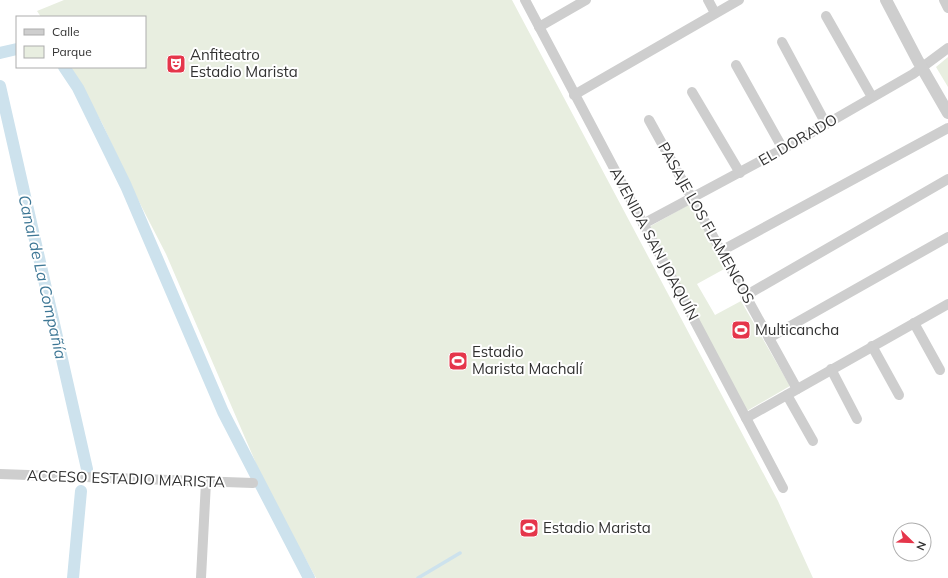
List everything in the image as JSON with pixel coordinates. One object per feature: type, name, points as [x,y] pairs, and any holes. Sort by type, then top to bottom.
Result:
[{"type":"street","name":"AVENIDA SAN JOAQUÍN","points":[[525,0],[783,488]]},
{"type":"street","points":[[539,26],[586,0]]},
{"type":"street","points":[[708,0],[715,13]]},
{"type":"street","points":[[574,95],[739,0]]},
{"type":"street","points":[[886,0],[948,113]]},
{"type":"street","points":[[944,0],[948,8]]},
{"type":"street","points":[[826,16],[872,97]]},
{"type":"street","points":[[782,42],[826,124]]},
{"type":"street","name":"EL DORADO","points":[[643,224],[740,173],[913,74],[948,48]]},
{"type":"street","points":[[736,65],[783,149]]},
{"type":"street","points":[[692,92],[740,173]]},
{"type":"street","name":"PASAJE LOS FLAMENCOS","points":[[649,120],[797,389]]},
{"type":"street","points":[[721,251],[948,128]]},
{"type":"street","points":[[745,296],[948,179]]},
{"type":"street","points":[[769,338],[948,238]]},
{"type":"street","points":[[746,418],[948,304]]},
{"type":"street","points":[[914,323],[940,370]]},
{"type":"street","points":[[872,346],[899,395]]},
{"type":"street","points":[[831,369],[857,419]]},
{"type":"street","points":[[787,395],[813,442]]},
{"type":"street","name":"ACCESO ESTADIO MARISTA","points":[[0,474],[253,483]]},
{"type":"street","points":[[201,578],[206,482]]},
{"type":"green space","name":"Estadio Marista Machalí","points":[[64,0],[512,0],[778,501],[813,578],[316,578],[304,556],[272,509],[258,468],[166,254],[133,190],[102,123],[71,68],[146,68],[146,16],[40,16],[37,11]]},
{"type":"green space","points":[[948,57],[948,87],[936,67]]},
{"type":"green space","points":[[690,204],[726,268],[697,284],[715,315],[741,301],[790,386],[745,412],[649,227]]},
{"type":"waterway","points":[[0,53],[16,49]]},
{"type":"waterway","points":[[65,68],[78,88],[126,186],[223,412],[309,578]]},
{"type":"waterway","name":"Canal de La Compañía","points":[[0,86],[87,469]]},
{"type":"waterway","name":"Canal de La Compañía","points":[[73,578],[81,491]]},
{"type":"waterway","points":[[418,578],[460,553]]},
{"type":"place","name":"Anfiteatro Estadio Marista","points":[[176,64]]},
{"type":"place","name":"Multicancha","points":[[741,330]]},
{"type":"place","name":"Estadio Marista Machalí","points":[[458,361]]},
{"type":"place","name":"Estadio Marista","points":[[529,528]]}]
